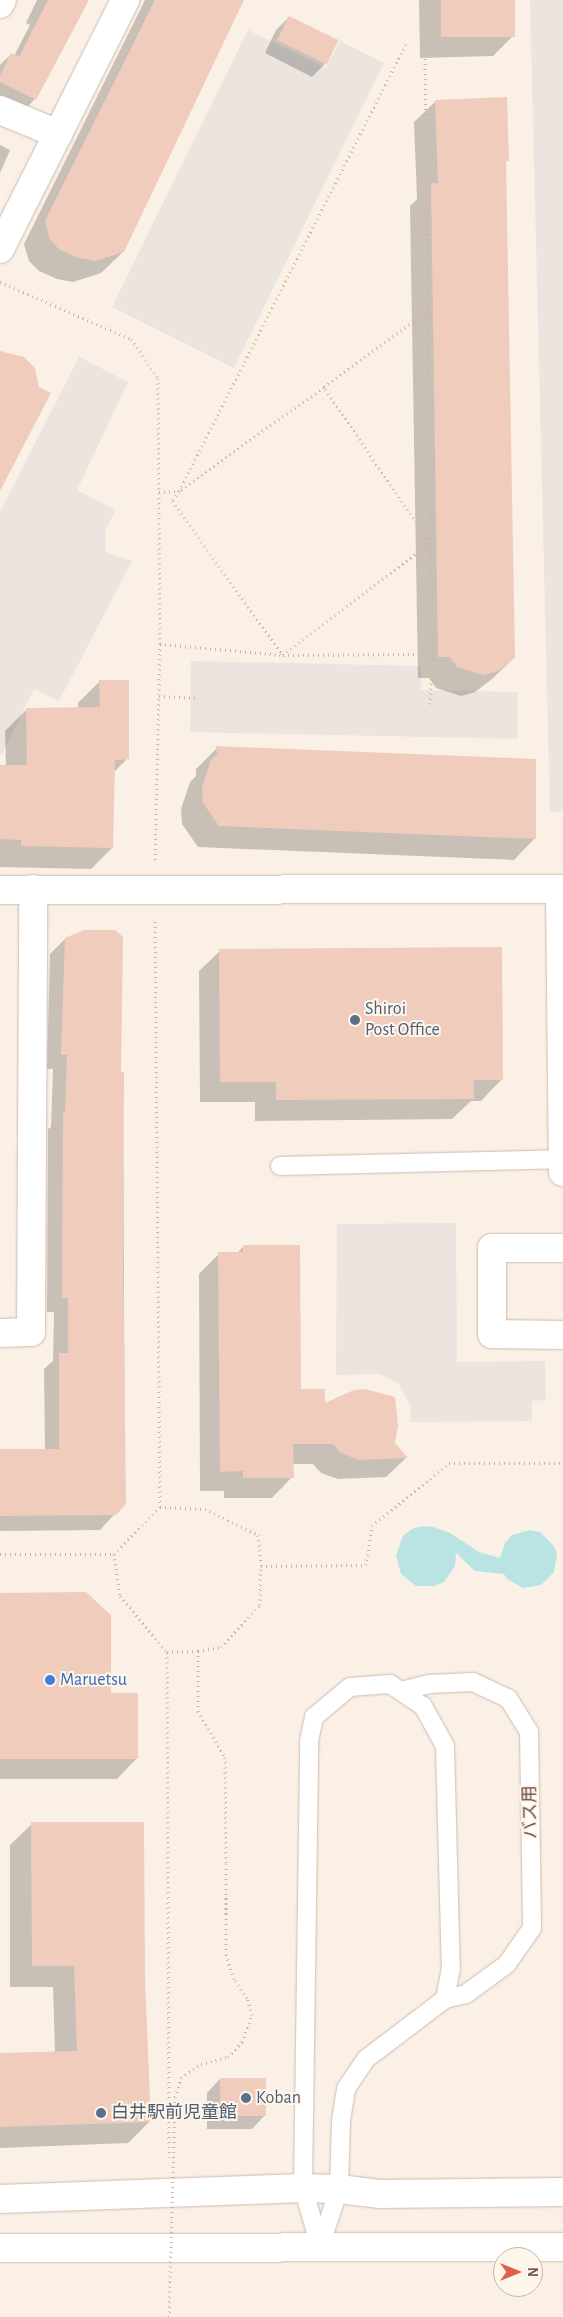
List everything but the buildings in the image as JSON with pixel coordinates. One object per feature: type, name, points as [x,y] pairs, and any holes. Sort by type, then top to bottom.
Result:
[{"type":"street","points":[[0,4],[2,0]]},
{"type":"street","points":[[0,249],[125,0]]},
{"type":"street","points":[[0,110],[58,134]]},
{"type":"street","points":[[0,890],[561,889],[563,1172]]},
{"type":"street","points":[[0,1333],[31,1332],[33,890]]},
{"type":"street","points":[[563,1248],[492,1248],[492,1334],[563,1335]]},
{"type":"street","points":[[0,2199],[303,2188],[339,2189],[379,2194],[563,2192]]},
{"type":"street","points":[[0,2248],[563,2247]]},
{"type":"lane","points":[[280,1166],[563,1159]]},
{"type":"lane","name":"バス用","points":[[401,1691],[430,1684],[473,1682],[508,1698],[529,1732],[532,1928],[507,1964],[466,1994],[445,1999]]},
{"type":"lane","points":[[390,1684],[423,1706],[445,1746],[451,1968],[445,1999],[366,2059],[346,2089],[341,2121],[339,2189],[320,2246],[303,2188],[308,1740],[314,1717],[350,1687],[390,1684]]},
{"type":"path","points":[[283,655],[172,501],[406,44]]},
{"type":"path","points":[[425,53],[426,312],[432,654],[430,704]]},
{"type":"path","points":[[0,282],[132,339],[158,378],[160,644],[155,860]]},
{"type":"path","points":[[159,492],[179,490],[426,312]]},
{"type":"path","points":[[324,387],[430,543]]},
{"type":"path","points":[[283,655],[430,543]]},
{"type":"path","points":[[160,644],[283,655],[432,654]]},
{"type":"path","points":[[159,696],[199,698]]},
{"type":"path","points":[[0,1554],[114,1554],[160,1507],[155,916]]},
{"type":"path","points":[[261,1566],[366,1565],[372,1526],[449,1463],[563,1463]]},
{"type":"path","points":[[160,1507],[204,1509],[258,1535],[261,1566],[260,1605],[220,1647],[198,1651],[168,1652]]},
{"type":"path","points":[[114,1554],[120,1596],[168,1652],[168,2157]]},
{"type":"path","points":[[169,2317],[175,2097],[181,2078],[194,2068],[201,2064],[228,2057],[242,2042],[252,2015],[247,1998],[234,1979],[226,1954],[225,1757],[198,1711],[198,1651]]},
{"type":"shaded area","points":[[530,0],[563,0],[563,811],[550,812]]},
{"type":"shaded area","points":[[248,30],[326,68],[340,41],[384,63],[234,368],[112,307]]},
{"type":"shaded area","points":[[79,357],[128,382],[77,490],[116,510],[105,531],[106,552],[132,561],[59,701],[34,689],[2,754],[0,754],[0,512]]},
{"type":"shaded area","points":[[191,661],[421,666],[421,690],[518,692],[517,739],[190,732]]},
{"type":"shaded area","points":[[456,1223],[457,1362],[545,1361],[546,1400],[532,1401],[532,1421],[410,1422],[411,1407],[399,1384],[380,1374],[336,1375],[337,1224]]},
{"type":"water","points":[[422,1526],[433,1527],[450,1533],[479,1552],[500,1558],[505,1543],[512,1535],[530,1530],[540,1532],[554,1546],[557,1554],[554,1572],[541,1585],[523,1588],[507,1579],[504,1574],[475,1571],[456,1553],[455,1566],[444,1582],[435,1586],[416,1586],[401,1574],[396,1555],[403,1536],[412,1529]]},
{"type":"place","name":"Shiroi Post Office","points":[[355,1020]]},
{"type":"place","name":"Maruetsu","points":[[50,1680]]},
{"type":"place","name":"Koban","points":[[246,2098]]},
{"type":"place","name":"白井駅前児童館","points":[[101,2113]]}]
